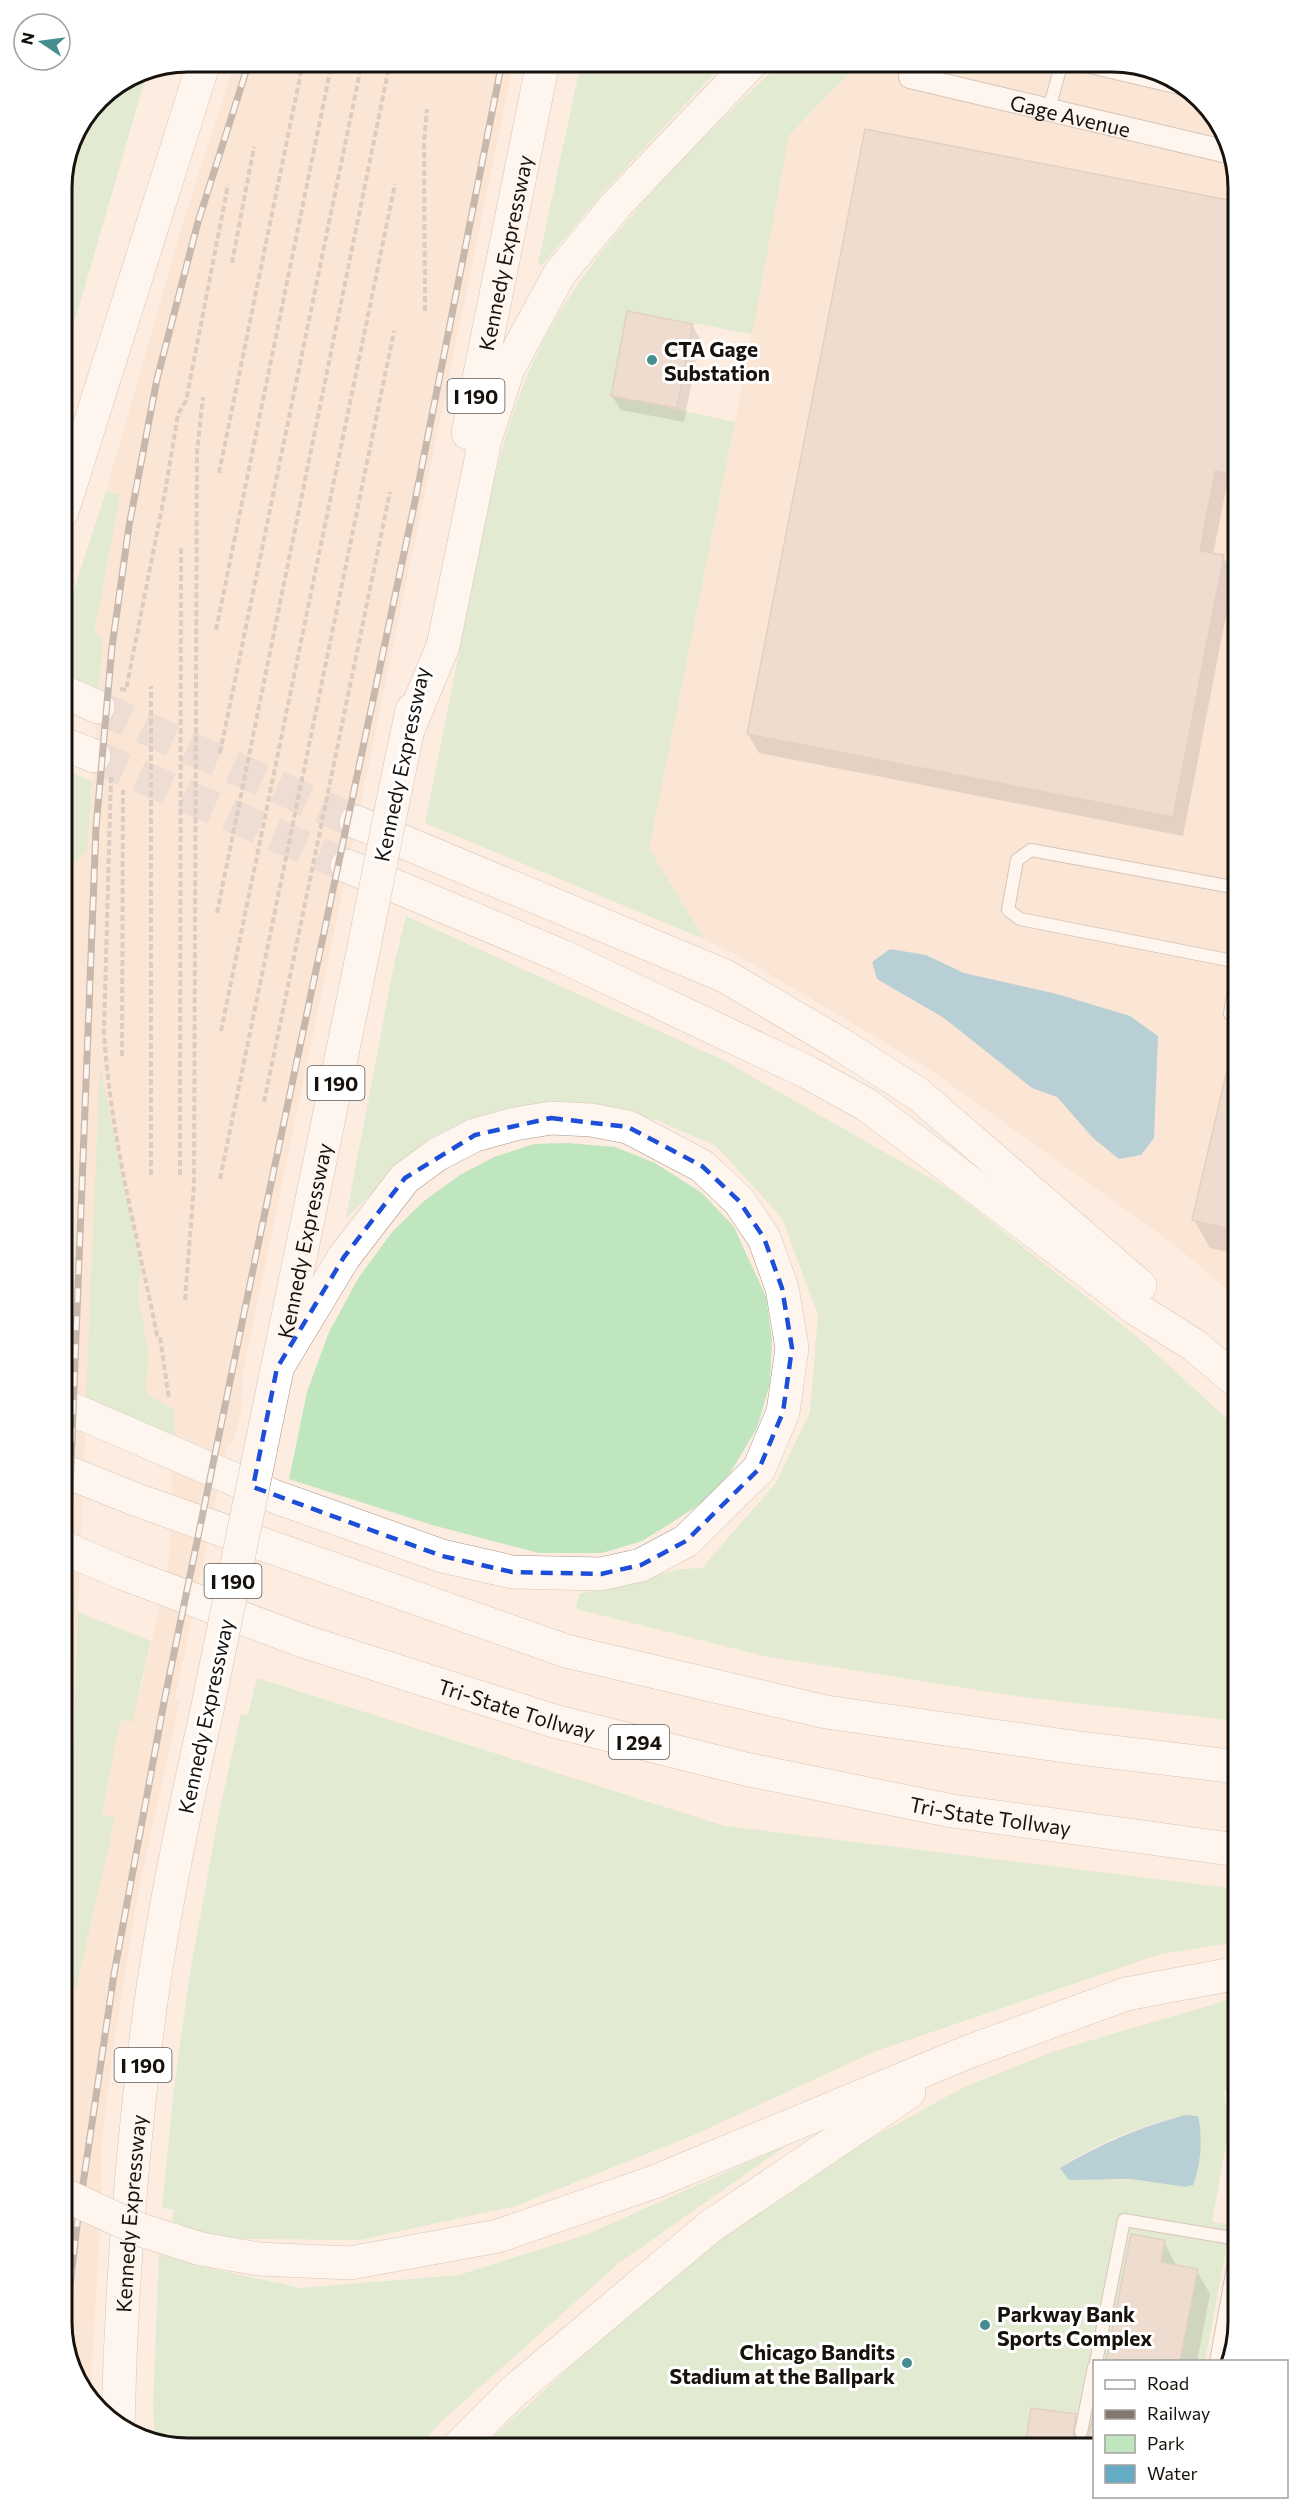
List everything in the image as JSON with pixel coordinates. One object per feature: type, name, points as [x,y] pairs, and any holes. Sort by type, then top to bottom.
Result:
[{"type":"highway","points":[[72,480],[201,72]]},
{"type":"highway","name":"Kennedy Expressway","points":[[118,2415],[124,2264],[145,2053],[169,1898],[541,72]]},
{"type":"highway","points":[[408,730],[443,646],[485,440],[508,369],[560,273],[616,205],[742,72]]},
{"type":"highway","points":[[72,694],[107,703]]},
{"type":"highway","points":[[72,747],[103,761]]},
{"type":"highway","points":[[356,822],[724,976],[840,1044],[918,1094],[1016,1177],[1150,1295],[1194,1345]]},
{"type":"highway","points":[[347,866],[562,956],[807,1072],[867,1105],[1138,1310],[1194,1345],[1228,1373]]},
{"type":"highway","points":[[72,1409],[273,1496],[442,1556],[512,1572],[601,1574],[641,1565],[686,1541],[759,1469],[783,1412],[792,1348],[782,1288],[764,1238],[739,1201],[702,1166],[627,1127],[591,1120],[551,1118],[514,1124],[475,1135],[438,1154],[405,1178],[344,1257],[277,1368]]},
{"type":"highway","points":[[72,1474],[148,1504],[566,1651],[826,1712],[1079,1748],[1228,1766]]},
{"type":"highway","name":"Tri-State Tollway","points":[[72,1551],[120,1572],[303,1641],[554,1720],[745,1769],[952,1811],[1228,1849]]},
{"type":"highway","points":[[72,2199],[141,2230],[201,2250],[260,2259],[350,2264],[498,2236],[654,2182],[968,2052],[1126,1994],[1228,1975]]},
{"type":"highway","points":[[467,2438],[514,2391],[711,2226],[968,2052]]},
{"type":"street","name":"Gage Avenue","points":[[910,77],[1222,151]]},
{"type":"street","points":[[1221,2360],[1228,2325]]},
{"type":"lane","points":[[1049,110],[1059,72]]},
{"type":"lane","points":[[1111,72],[1165,85]]},
{"type":"lane","points":[[1228,886],[1031,850],[1017,860],[1008,910],[1020,919],[1228,961]]},
{"type":"lane","points":[[1095,2360],[1124,2220],[1228,2237]]},
{"type":"lane","points":[[1081,2432],[1093,2376]]},
{"type":"path","points":[[219,473],[301,72]]},
{"type":"path","points":[[216,630],[331,72]]},
{"type":"path","points":[[220,753],[360,72]]},
{"type":"path","points":[[217,913],[388,72]]},
{"type":"path","points":[[424,311],[424,142],[427,109]]},
{"type":"path","points":[[232,263],[254,147]]},
{"type":"path","points":[[221,1030],[395,184]]},
{"type":"path","points":[[107,703],[117,688],[126,690],[178,414],[186,401],[228,185]]},
{"type":"path","points":[[220,1179],[394,331]]},
{"type":"path","points":[[185,1300],[194,1185],[196,462],[203,397]]},
{"type":"path","points":[[264,1102],[390,492]]},
{"type":"path","points":[[180,1176],[181,545]]},
{"type":"path","points":[[151,686],[151,1175]]},
{"type":"path","points":[[103,761],[106,1064],[111,1104],[157,1335],[160,1337],[169,1399]]},
{"type":"path","points":[[122,1056],[123,790]]},
{"type":"highlighted area","points":[[551,1118],[628,1127],[702,1166],[739,1201],[764,1238],[782,1288],[792,1348],[783,1412],[759,1469],[686,1541],[641,1565],[601,1574],[512,1572],[442,1556],[253,1487],[277,1368],[344,1257],[405,1178],[475,1135]]},
{"type":"shaded area","points":[[232,72],[512,72],[243,1373],[241,1414],[233,1442],[227,1444],[175,1700],[180,1700],[137,1899],[113,2050],[101,2150],[102,2198],[91,2385],[78,2360],[72,2322],[72,864],[87,851],[103,638],[94,636],[120,495],[106,491],[185,216]],"holes":[[[87,1387],[174,1422],[169,1560],[142,1687],[76,1658]]]},
{"type":"shaded area","points":[[851,72],[1120,72],[1150,78],[1177,91],[1204,117],[1222,150],[1228,180],[1228,1290],[1176,1246],[929,1069],[744,959],[704,939],[649,848],[735,422],[789,134]]},
{"type":"green space","points":[[579,72],[716,72],[604,191],[543,264],[538,264]]},
{"type":"green space","points":[[771,72],[851,72],[789,135],[752,334],[627,311],[611,395],[735,422],[649,848],[704,939],[425,823],[485,523],[507,434],[527,376],[562,309],[588,270],[649,196]]},
{"type":"green space","points":[[145,80],[72,331],[72,180],[76,158],[87,130],[101,111],[123,91]]},
{"type":"green space","points":[[106,491],[120,495],[94,635],[103,637],[99,688],[72,677],[72,596]]},
{"type":"green space","points":[[72,773],[92,781],[87,851],[72,864]]},
{"type":"green space","points":[[406,916],[723,1060],[949,1189],[1140,1339],[1228,1420],[1228,1720],[1022,1697],[764,1656],[576,1609],[579,1594],[681,1569],[702,1568],[776,1483],[810,1412],[818,1315],[782,1218],[716,1146],[659,1121],[602,1107],[390,1176],[346,1218],[394,965]]},
{"type":"green space","points":[[100,1066],[141,1270],[138,1297],[148,1349],[146,1394],[174,1409],[175,1435],[86,1398]]},
{"type":"green space","points":[[567,1143],[615,1147],[655,1163],[702,1193],[734,1227],[766,1297],[772,1339],[770,1383],[757,1428],[730,1473],[703,1502],[668,1525],[642,1541],[602,1553],[539,1553],[432,1525],[289,1479],[307,1392],[329,1332],[359,1277],[393,1231],[424,1201],[460,1175],[494,1157],[534,1144]]},
{"type":"green space","points":[[78,1612],[151,1641],[132,1722],[120,1720],[102,1814],[115,1818],[76,1988],[72,1987],[72,1799]]},
{"type":"green space","points":[[257,1678],[725,1826],[1228,1888],[1228,1944],[1161,1954],[876,2051],[694,2135],[516,2206],[359,2240],[246,2239],[202,2234],[172,2224],[174,2210],[162,2208],[174,2087],[190,1973],[219,1813],[241,1714],[248,1715]]},
{"type":"green space","points":[[1228,2000],[1228,2089],[1224,2090],[1228,2134],[1212,2222],[1228,2225],[1228,2241],[1205,2360],[1093,2360],[1093,2438],[492,2438],[671,2275],[832,2160],[962,2088],[1055,2051]],"holes":[[[1185,2115],[1193,2185],[1186,2187],[1131,2179],[1117,2181],[1060,2168],[1089,2150],[1120,2136]]]},
{"type":"green space","points":[[787,2145],[619,2263],[441,2422],[426,2438],[180,2438],[155,2433],[153,2407],[159,2253],[199,2266],[301,2288],[459,2275],[588,2234]]},
{"type":"water","points":[[890,949],[926,955],[964,973],[1057,994],[1130,1016],[1158,1036],[1154,1138],[1141,1155],[1119,1159],[1093,1138],[1057,1097],[1032,1088],[944,1018],[877,979],[872,962]]},
{"type":"water","points":[[1185,2115],[1198,2116],[1200,2124],[1199,2160],[1193,2185],[1186,2187],[1131,2179],[1069,2180],[1060,2168],[1121,2137]]},
{"type":"building","points":[[865,129],[1228,200],[1228,473],[1215,471],[1200,551],[1224,555],[1173,817],[747,734]]},
{"type":"building","name":"CTA Gage Substation","points":[[627,311],[693,324],[677,408],[611,396]]},
{"type":"building","points":[[1228,1066],[1228,1229],[1192,1220]]},
{"type":"building","points":[[1131,2234],[1165,2240],[1161,2262],[1198,2269],[1180,2360],[1106,2360]]},
{"type":"building","points":[[1031,2408],[1076,2414],[1073,2434],[1078,2438],[1026,2438]]},
{"type":"building","points":[[1093,2416],[1093,2438],[1085,2438],[1088,2437]]},
{"type":"tunnel","points":[[98,707],[356,822]]},
{"type":"tunnel","points":[[94,756],[347,866]]},
{"type":"railway","points":[[72,1439],[96,828],[112,647],[129,526],[157,379],[198,222],[246,72]]},
{"type":"railway","points":[[72,2268],[114,1974],[165,1697],[415,501],[500,72]]},
{"type":"place","name":"CTA Gage Substation","points":[[652,360]]},
{"type":"place","name":"Parkway Bank Sports Complex","points":[[985,2325]]},
{"type":"place","name":"Chicago Bandits Stadium at the Ballpark","points":[[907,2363]]}]
